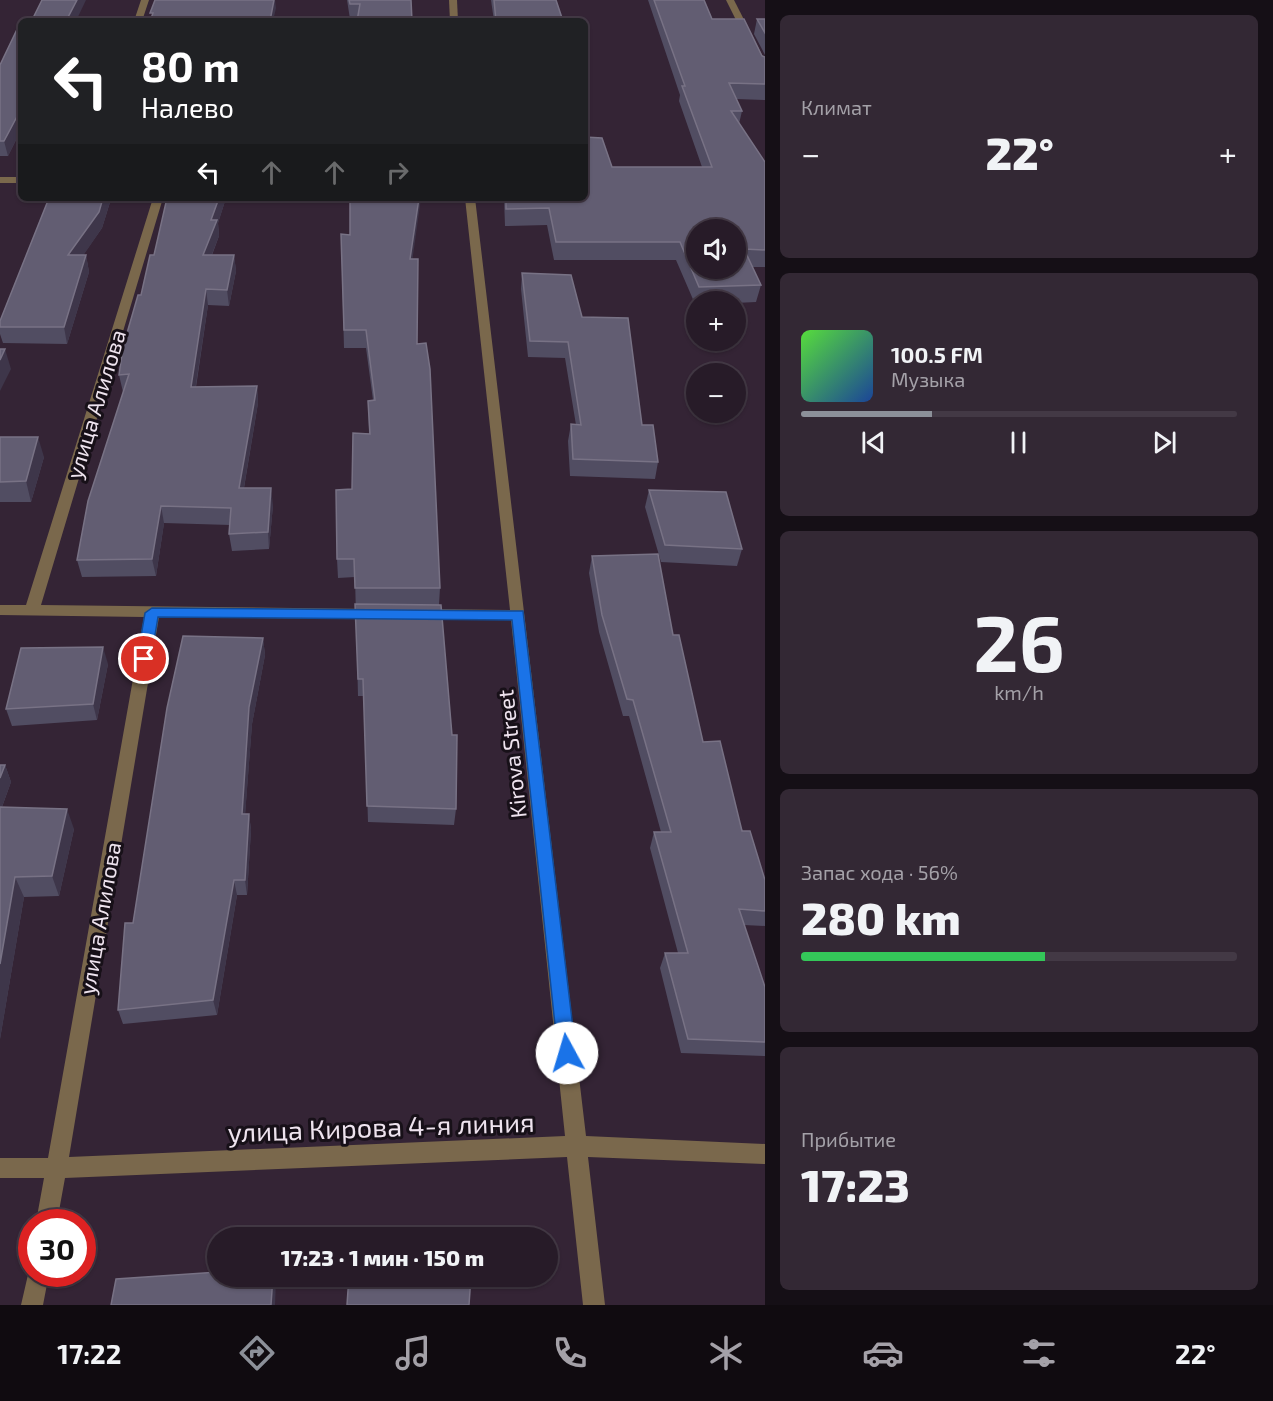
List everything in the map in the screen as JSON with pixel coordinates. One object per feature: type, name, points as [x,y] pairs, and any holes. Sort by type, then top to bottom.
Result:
[{"type":"street","points":[[139,18],[145,0]]},
{"type":"street","points":[[453,0],[454,18]]},
{"type":"street","points":[[730,0],[765,69]]},
{"type":"street","points":[[0,180],[18,180]]},
{"type":"street","name":"улица Алилова","points":[[32,610],[157,201]]},
{"type":"street","name":"Kirova Street","points":[[470,201],[594,1305]]},
{"type":"street","points":[[0,610],[388,614]]},
{"type":"street","name":"улица Алилова","points":[[49,1209],[152,613]]},
{"type":"street","points":[[412,614],[518,615]]},
{"type":"street","name":"улица Кирова 4-я линия","points":[[0,1168],[56,1168],[578,1146],[765,1154]]},
{"type":"street","points":[[32,1305],[35,1287]]},
{"type":"building","points":[[42,0],[77,0],[68,18],[33,18]]},
{"type":"building","points":[[155,0],[274,0],[271,18],[151,18],[153,13],[150,13]]},
{"type":"building","points":[[349,0],[411,0],[412,18],[358,18],[360,4],[350,4]]},
{"type":"building","points":[[494,0],[556,0],[562,18],[496,18]]},
{"type":"building","points":[[654,0],[704,0],[712,19],[744,19],[762,56],[765,57],[765,84],[729,83],[742,111],[731,111],[765,162],[765,250],[746,249],[746,219],[686,219],[686,256],[680,242],[556,242],[549,208],[506,209],[506,201],[588,201],[588,137],[602,138],[612,167],[712,167]]},
{"type":"building","points":[[757,19],[765,19],[765,33]]},
{"type":"building","points":[[18,27],[18,115],[4,141],[0,141],[0,65]]},
{"type":"building","points":[[48,201],[102,201],[99,212],[68,255],[86,255],[64,327],[0,327],[0,321]]},
{"type":"building","points":[[166,201],[218,201],[211,220],[217,220],[203,255],[234,255],[227,290],[206,289],[191,387],[257,386],[239,488],[271,488],[268,532],[229,534],[231,508],[161,506],[152,559],[77,560],[88,501],[129,374],[119,375],[123,347],[138,295],[141,295],[150,255],[154,255]]},
{"type":"building","points":[[350,201],[419,201],[410,259],[418,259],[417,344],[426,343],[430,369],[440,588],[355,588],[354,559],[337,559],[336,490],[352,489],[353,433],[370,434],[368,401],[375,400],[366,330],[344,330],[341,234],[350,235]]},
{"type":"building","points":[[746,253],[761,285],[699,287],[696,279],[746,279]]},
{"type":"building","points":[[522,273],[571,275],[582,317],[628,318],[642,425],[653,425],[658,462],[573,459],[571,424],[581,425],[568,342],[530,341]]},
{"type":"building","points":[[0,349],[5,349],[0,360]]},
{"type":"building","points":[[0,437],[38,437],[26,481],[0,482]]},
{"type":"building","points":[[649,490],[726,492],[742,549],[665,545]]},
{"type":"building","points":[[658,554],[673,635],[679,635],[703,742],[720,741],[742,831],[750,831],[765,880],[765,911],[739,909],[765,987],[765,1042],[688,1039],[665,953],[688,953],[654,832],[671,832],[633,700],[627,699],[602,615],[592,556]]},
{"type":"building","points":[[355,604],[441,605],[452,735],[457,735],[456,809],[367,806],[363,679],[358,679]]},
{"type":"building","points":[[183,636],[263,638],[249,707],[242,814],[249,814],[245,880],[234,880],[213,1000],[118,1010],[125,923],[133,923],[167,708]]},
{"type":"building","points":[[103,647],[93,704],[6,709],[21,648]]},
{"type":"building","points":[[0,765],[5,765],[0,778]]},
{"type":"building","points":[[0,807],[67,809],[52,876],[15,877],[0,964]]},
{"type":"building","points":[[207,1273],[207,1287],[272,1287],[271,1305],[111,1305],[116,1279]]},
{"type":"building","points":[[348,1287],[470,1287],[469,1305],[347,1305]]},
{"type":"route","points":[[144,659],[152,613],[518,615],[567,1053]]}]
